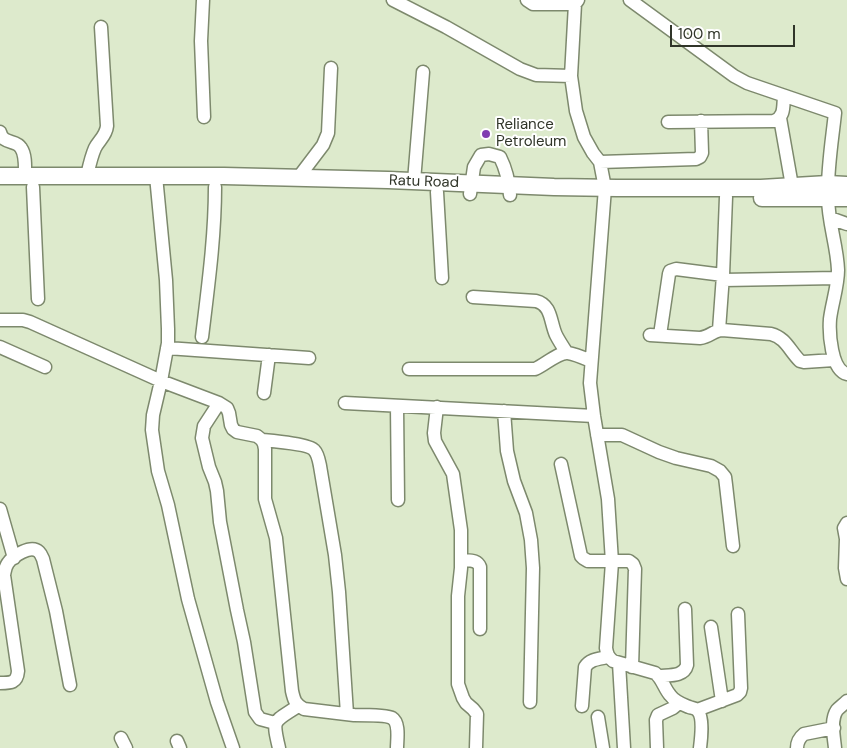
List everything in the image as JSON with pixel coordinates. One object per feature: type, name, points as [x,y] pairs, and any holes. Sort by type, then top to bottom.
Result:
[{"type":"main road","name":"Ratu Road","points":[[0,176],[29,181],[156,182],[298,178],[414,181],[471,189],[726,197],[828,191],[847,185]]},
{"type":"main road","name":"Ratu Road","points":[[0,187],[29,181],[87,176],[215,187],[291,187],[438,192],[471,189]]},
{"type":"main road","name":"Ratu Road","points":[[604,192],[792,186],[828,191],[847,198]]},
{"type":"street","points":[[203,0],[201,41],[204,117]]},
{"type":"street","points":[[394,0],[520,69],[536,75],[571,76]]},
{"type":"street","points":[[527,0],[533,4],[576,2],[571,76],[576,111],[584,137],[592,153],[600,162],[604,192],[590,383],[608,499],[612,562],[606,648],[614,660],[624,748]]},
{"type":"street","points":[[630,0],[734,76],[747,83],[835,113],[828,191],[830,218],[837,256],[837,278],[841,297],[830,320],[830,330],[834,360],[841,372],[847,374]]},
{"type":"street","points":[[87,176],[94,150],[106,132],[107,126],[101,27]]},
{"type":"street","points":[[298,178],[323,145],[328,133],[331,68]]},
{"type":"street","points":[[414,181],[423,72]]},
{"type":"street","points":[[784,96],[782,116],[780,118],[792,186]]},
{"type":"street","points":[[668,122],[774,121],[780,118]]},
{"type":"street","points":[[600,162],[696,159],[702,153],[701,121]]},
{"type":"street","points":[[0,132],[6,141],[19,145],[23,153],[29,181],[38,299]]},
{"type":"street","points":[[471,189],[474,167],[481,155],[488,154],[500,157],[505,168],[509,190]]},
{"type":"street","points":[[156,182],[166,280],[168,329],[167,348],[161,381],[152,415],[152,430],[158,471],[168,505],[188,599],[217,702],[233,748]]},
{"type":"street","points":[[202,337],[210,270],[215,187]]},
{"type":"street","points":[[438,192],[442,278]]},
{"type":"street","points":[[719,330],[726,197]]},
{"type":"street","points":[[830,218],[847,224]]},
{"type":"street","points":[[834,360],[804,362],[798,359],[782,339],[771,334],[719,330],[700,338],[655,335],[669,274],[672,269],[723,278],[837,278]]},
{"type":"street","points":[[473,297],[542,302],[546,307],[555,333],[567,353]]},
{"type":"street","points":[[0,320],[23,320],[30,322],[161,381],[219,403],[227,408],[231,426],[237,432],[256,436],[262,440],[307,446],[314,449],[320,466],[335,555],[347,714]]},
{"type":"street","points":[[0,346],[45,367]]},
{"type":"street","points":[[167,348],[309,358]]},
{"type":"street","points":[[409,370],[535,369],[558,355],[567,353],[591,361]]},
{"type":"street","points":[[264,394],[269,355]]},
{"type":"street","points":[[219,403],[204,426],[202,438],[217,492],[220,522],[256,712],[260,718],[275,723]]},
{"type":"street","points":[[345,403],[594,416]]},
{"type":"street","points":[[397,406],[398,500]]},
{"type":"street","points":[[437,408],[435,441],[453,474],[461,530],[458,596],[458,684],[466,703],[477,714],[476,748]]},
{"type":"street","points":[[504,411],[506,450],[514,481],[526,513],[532,540],[530,702]]},
{"type":"street","points":[[597,435],[622,435],[659,452],[711,466],[720,471],[725,477],[733,546]]},
{"type":"street","points":[[262,440],[265,449],[266,500],[276,538],[294,701],[304,710],[393,718],[397,727],[397,748]]},
{"type":"street","points":[[561,464],[581,556],[588,561],[632,562],[635,569],[632,667]]},
{"type":"street","points":[[0,509],[14,558]]},
{"type":"street","points":[[847,523],[844,528],[847,578]]},
{"type":"street","points":[[0,683],[10,683],[18,676],[4,575],[5,569],[9,562],[18,554],[34,549],[39,552],[43,559],[56,611],[70,686]]},
{"type":"street","points":[[461,560],[475,561],[480,567],[480,629]]},
{"type":"street","points":[[659,676],[679,674],[686,669],[685,609]]},
{"type":"street","points":[[697,710],[737,695],[740,692],[738,614]]},
{"type":"street","points":[[711,628],[722,701]]},
{"type":"street","points":[[582,706],[585,667],[591,660],[614,660],[650,671],[659,676],[664,689],[674,700],[697,710],[701,723],[702,737],[700,748]]},
{"type":"street","points":[[835,748],[833,723],[836,711],[847,701]]},
{"type":"street","points":[[657,748],[656,720],[658,715],[679,703]]},
{"type":"street","points":[[280,748],[275,723],[298,706]]},
{"type":"street","points":[[598,717],[603,748]]},
{"type":"street","points":[[797,748],[800,737],[804,734],[834,728]]},
{"type":"place","name":"Reliance Petroleum","points":[[486,134]]}]
